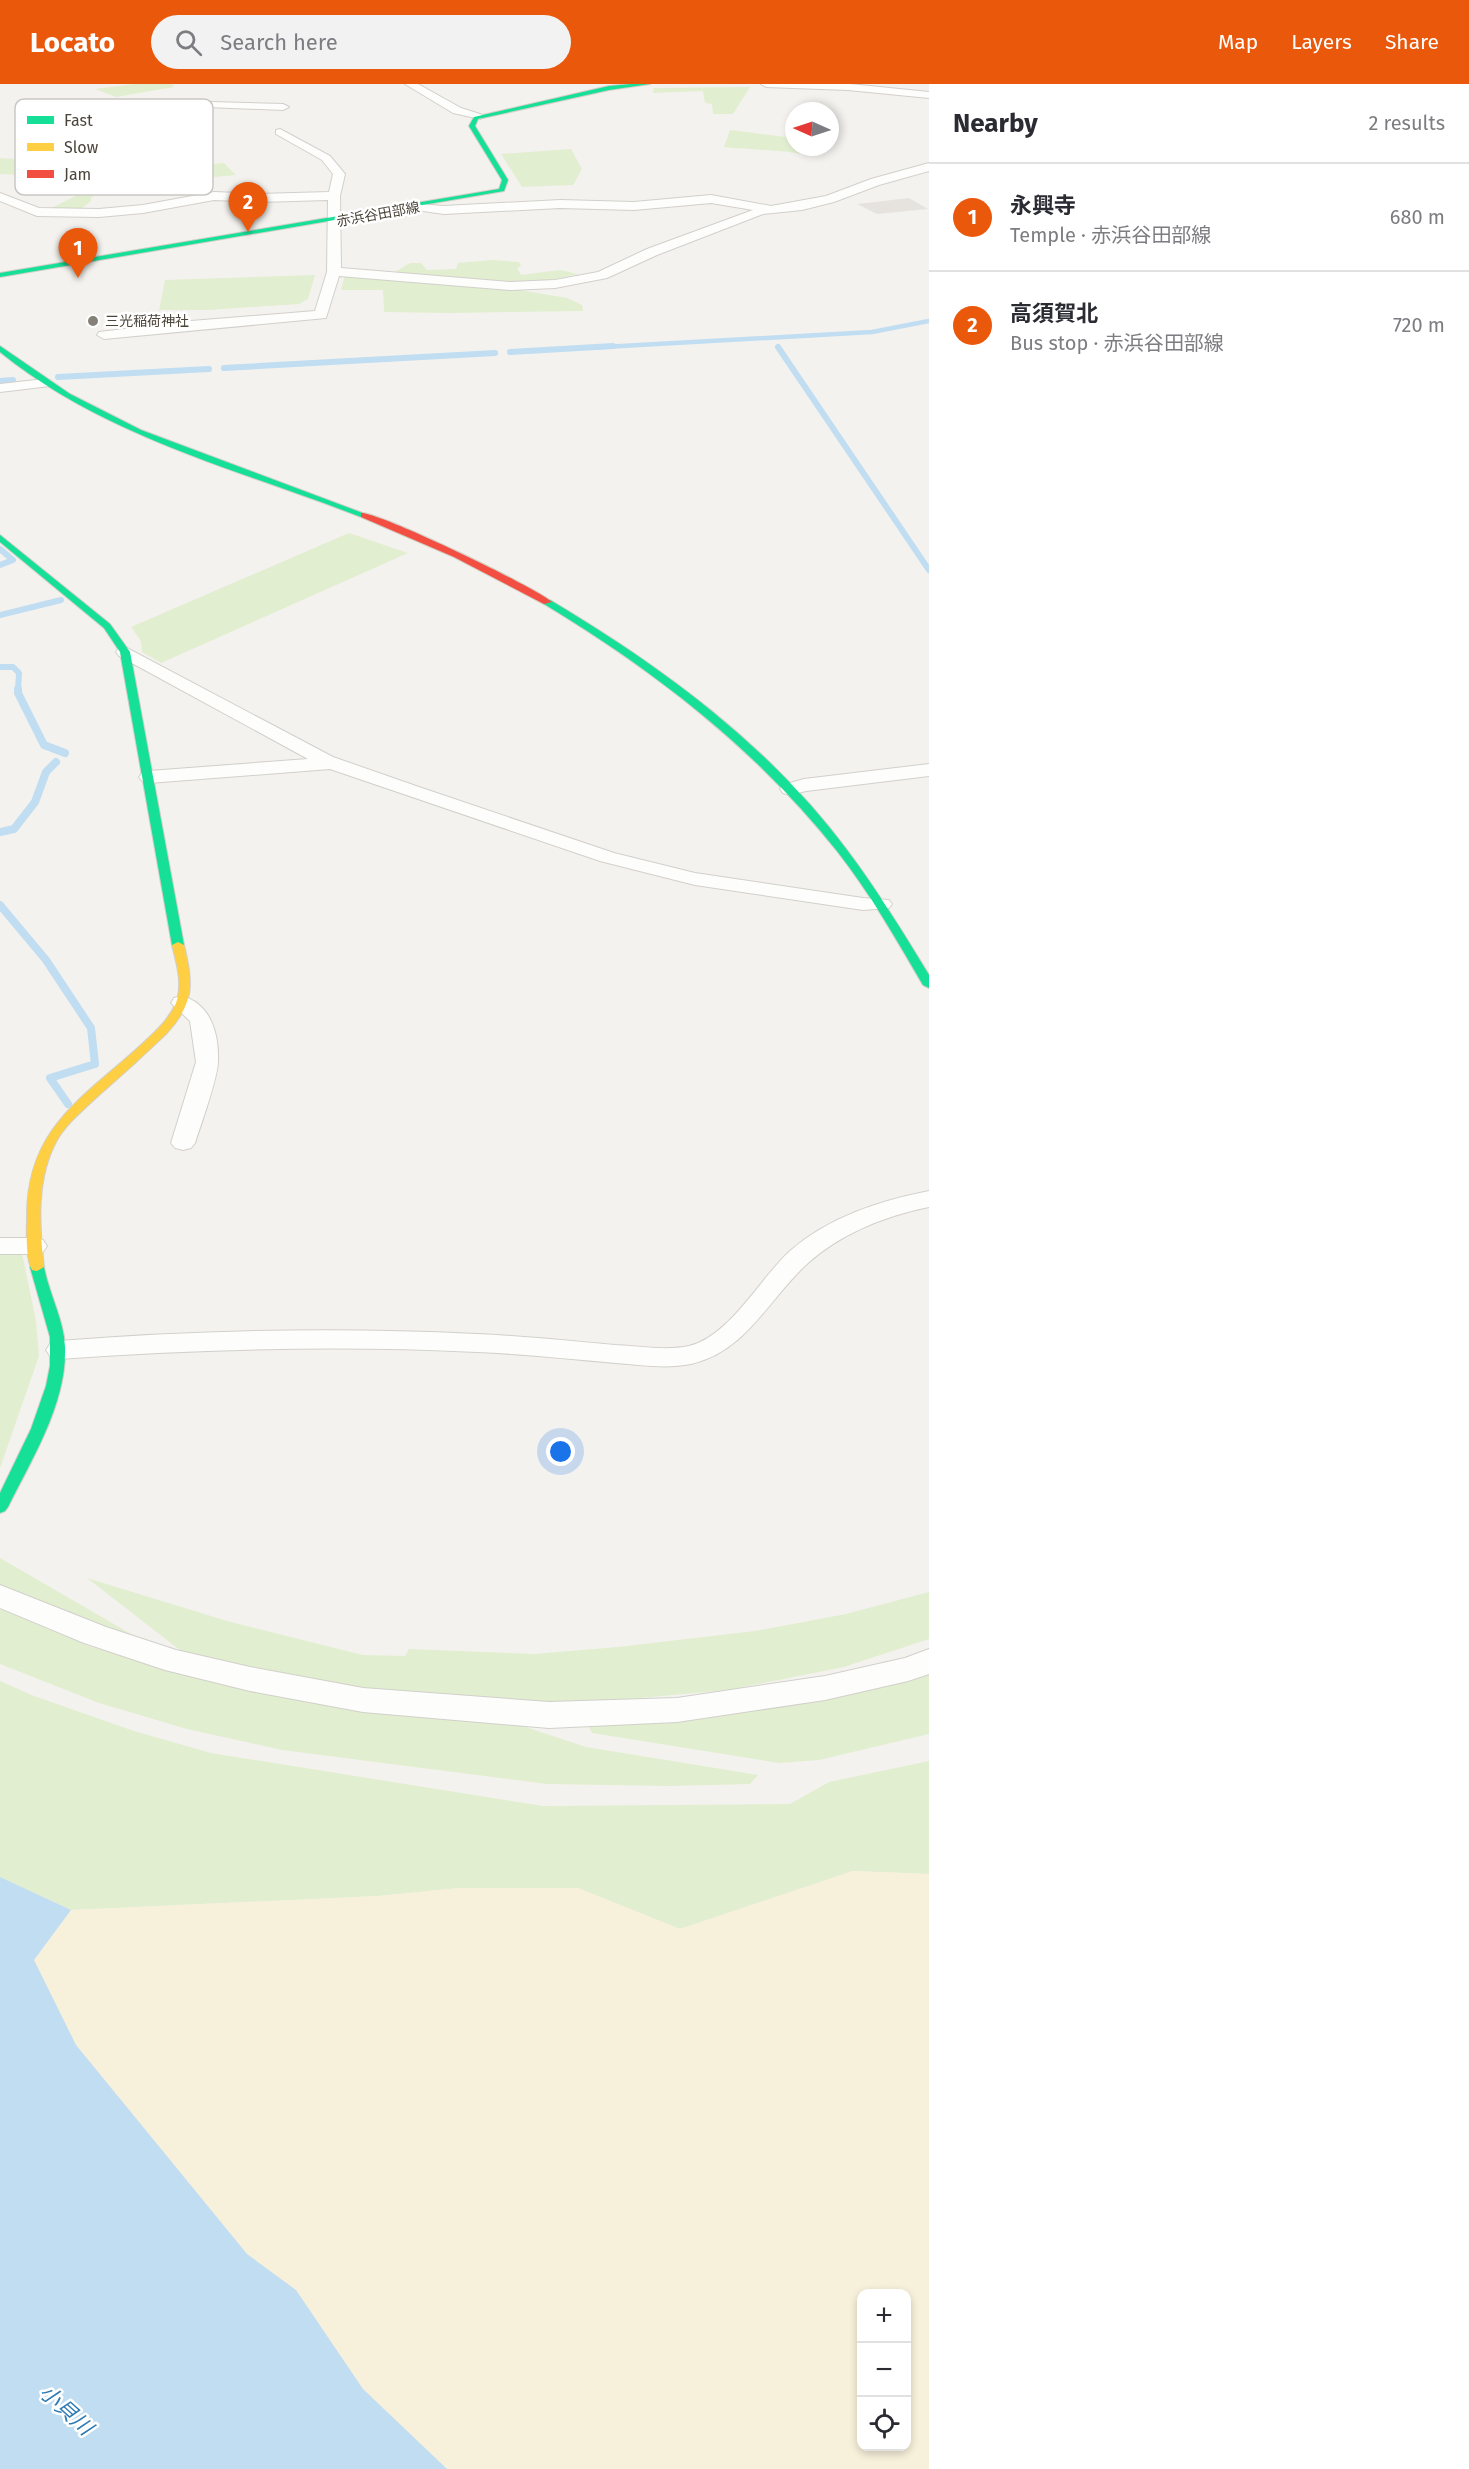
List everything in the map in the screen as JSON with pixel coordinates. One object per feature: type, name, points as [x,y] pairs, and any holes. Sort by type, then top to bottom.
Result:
[{"type":"street","points":[[410,84],[457,111],[480,116]]},
{"type":"street","points":[[516,206],[511,195],[502,190],[505,180],[472,126],[473,121],[480,116],[623,85],[646,84]]},
{"type":"street","points":[[766,84],[848,87],[929,95]]},
{"type":"street","points":[[213,105],[283,107]]},
{"type":"street","points":[[104,334],[321,315],[334,272],[334,196],[339,174],[326,158],[280,132]]},
{"type":"street","points":[[334,272],[511,286],[555,284],[602,275],[652,252],[772,209],[802,206],[830,199],[874,182],[929,167]]},
{"type":"street","name":"赤浜谷田部線","points":[[0,275],[420,207],[502,190]]},
{"type":"street","points":[[0,197],[37,212],[99,213],[143,209],[214,196],[259,198],[334,196]]},
{"type":"street","points":[[420,207],[444,210],[516,206],[634,206],[711,200],[772,209]]},
{"type":"street","points":[[0,348],[69,399],[102,414],[396,526],[483,566],[584,621],[686,692],[736,735],[790,789],[844,852],[882,904],[929,985]]},
{"type":"street","points":[[0,388],[45,383]]},
{"type":"street","points":[[0,538],[107,626],[125,652],[185,982],[182,1003],[173,1018],[155,1038],[62,1124],[51,1138],[37,1179],[34,1246],[42,1290],[58,1350],[53,1384],[18,1472],[0,1508]]},
{"type":"street","points":[[125,652],[332,763],[629,863],[695,879],[863,904],[882,904]]},
{"type":"street","points":[[149,777],[332,763]]},
{"type":"street","points":[[790,789],[804,784],[929,770]]},
{"type":"street","points":[[182,1003],[201,1019],[207,1062],[183,1143]]},
{"type":"street","points":[[58,1350],[150,1344],[334,1338],[498,1344],[652,1357],[692,1354],[708,1349],[725,1338],[798,1258],[819,1242],[858,1220],[885,1210],[929,1199]]},
{"type":"street","points":[[0,1246],[34,1246]]},
{"type":"street","points":[[0,1596],[95,1635],[176,1662],[250,1679],[363,1700],[549,1715],[677,1710],[825,1688],[908,1669],[929,1661]]},
{"type":"green space","points":[[135,84],[172,84],[174,87],[116,97],[95,89]]},
{"type":"green space","points":[[750,87],[733,114],[713,114],[712,104],[705,103],[703,91],[653,93],[654,88]]},
{"type":"green space","points":[[730,130],[785,137],[785,152],[724,147]]},
{"type":"green space","points":[[571,149],[582,169],[573,185],[522,187],[501,154]]},
{"type":"green space","points":[[0,158],[15,159],[15,175],[0,174]]},
{"type":"green space","points":[[224,163],[236,175],[213,177],[213,164]]},
{"type":"green space","points":[[78,195],[98,195],[91,197],[91,201],[79,211],[47,210]]},
{"type":"green space","points":[[492,260],[519,262],[521,266],[517,268],[521,275],[560,270],[578,274],[536,283],[517,284],[395,272],[410,263],[421,263],[427,270],[456,269],[458,263]]},
{"type":"green space","points":[[315,275],[308,299],[299,304],[208,310],[159,310],[165,280]]},
{"type":"green space","points":[[345,275],[513,289],[567,298],[582,305],[583,311],[384,312],[383,290],[341,290]]},
{"type":"green space","points":[[349,533],[408,553],[161,663],[142,652],[141,641],[131,627]]},
{"type":"green space","points":[[0,1253],[22,1253],[36,1321],[39,1356],[0,1468]]},
{"type":"green space","points":[[0,1558],[143,1641],[0,1585]]},
{"type":"green space","points":[[87,1578],[227,1621],[363,1655],[405,1656],[409,1649],[534,1654],[618,1647],[755,1631],[846,1614],[929,1592],[929,1639],[844,1667],[728,1690],[596,1702],[507,1701],[362,1692],[185,1654]]},
{"type":"green space","points":[[0,1609],[91,1647],[204,1679],[510,1722],[586,1747],[758,1775],[750,1784],[670,1786],[547,1784],[282,1750],[187,1729],[99,1703],[0,1664]]},
{"type":"green space","points":[[929,1671],[929,1734],[819,1760],[779,1763],[592,1733],[587,1722]]},
{"type":"green space","points":[[0,1681],[34,1696],[134,1731],[211,1753],[543,1806],[790,1804],[829,1782],[929,1761],[929,1874],[853,1871],[680,1929],[578,1888],[459,1888],[378,1896],[71,1910],[0,1877]]},
{"type":"sand","points":[[853,1871],[929,1874],[929,2469],[447,2469],[363,2389],[296,2290],[247,2254],[76,2045],[34,1960],[71,1910],[378,1896],[459,1888],[578,1888],[680,1929]]},
{"type":"shaded area","points":[[909,198],[928,209],[877,214],[857,204]]},
{"type":"water","name":"小貝川","points":[[0,1877],[71,1910],[34,1960],[76,2045],[247,2254],[296,2290],[363,2389],[447,2469],[0,2469]]},
{"type":"waterway","points":[[586,348],[872,332],[929,321]]},
{"type":"waterway","points":[[510,352],[613,346]]},
{"type":"waterway","points":[[778,347],[929,570]]},
{"type":"waterway","points":[[224,368],[495,353]]},
{"type":"waterway","points":[[58,377],[209,369]]},
{"type":"waterway","points":[[0,381],[13,380]]},
{"type":"waterway","points":[[0,549],[13,560],[0,565]]},
{"type":"waterway","points":[[0,615],[61,600]]},
{"type":"waterway","points":[[0,667],[13,667],[19,673],[18,690]]},
{"type":"waterway","points":[[18,690],[44,745],[65,753]]},
{"type":"waterway","points":[[0,832],[14,829],[35,802],[46,772],[56,762]]},
{"type":"waterway","points":[[0,905],[46,960],[91,1028],[95,1064],[50,1078],[68,1104]]},
{"type":"traffic: fast","points":[[0,275],[502,190],[505,180],[472,126],[476,118],[609,88],[647,84]]},
{"type":"traffic: fast","points":[[0,348],[49,385],[102,415],[176,447],[364,515]]},
{"type":"traffic: fast","points":[[0,538],[107,626],[125,652],[178,945]]},
{"type":"traffic: fast","points":[[547,602],[594,630],[685,694],[769,768],[807,808],[842,851],[881,906],[929,985]]},
{"type":"traffic: fast","points":[[0,1507],[47,1407],[57,1366],[57,1337],[37,1267]]},
{"type":"traffic: slow","points":[[37,1267],[34,1230],[35,1191],[44,1154],[63,1123],[156,1037],[178,1011],[185,989],[178,945]]},
{"type":"traffic: jam","points":[[364,515],[411,534],[547,602]]},
{"type":"place","name":"高須賀北","points":[[248,232]]},
{"type":"place","name":"永興寺","points":[[78,278]]},
{"type":"place","name":"三光稲荷神社","points":[[93,321]]}]
